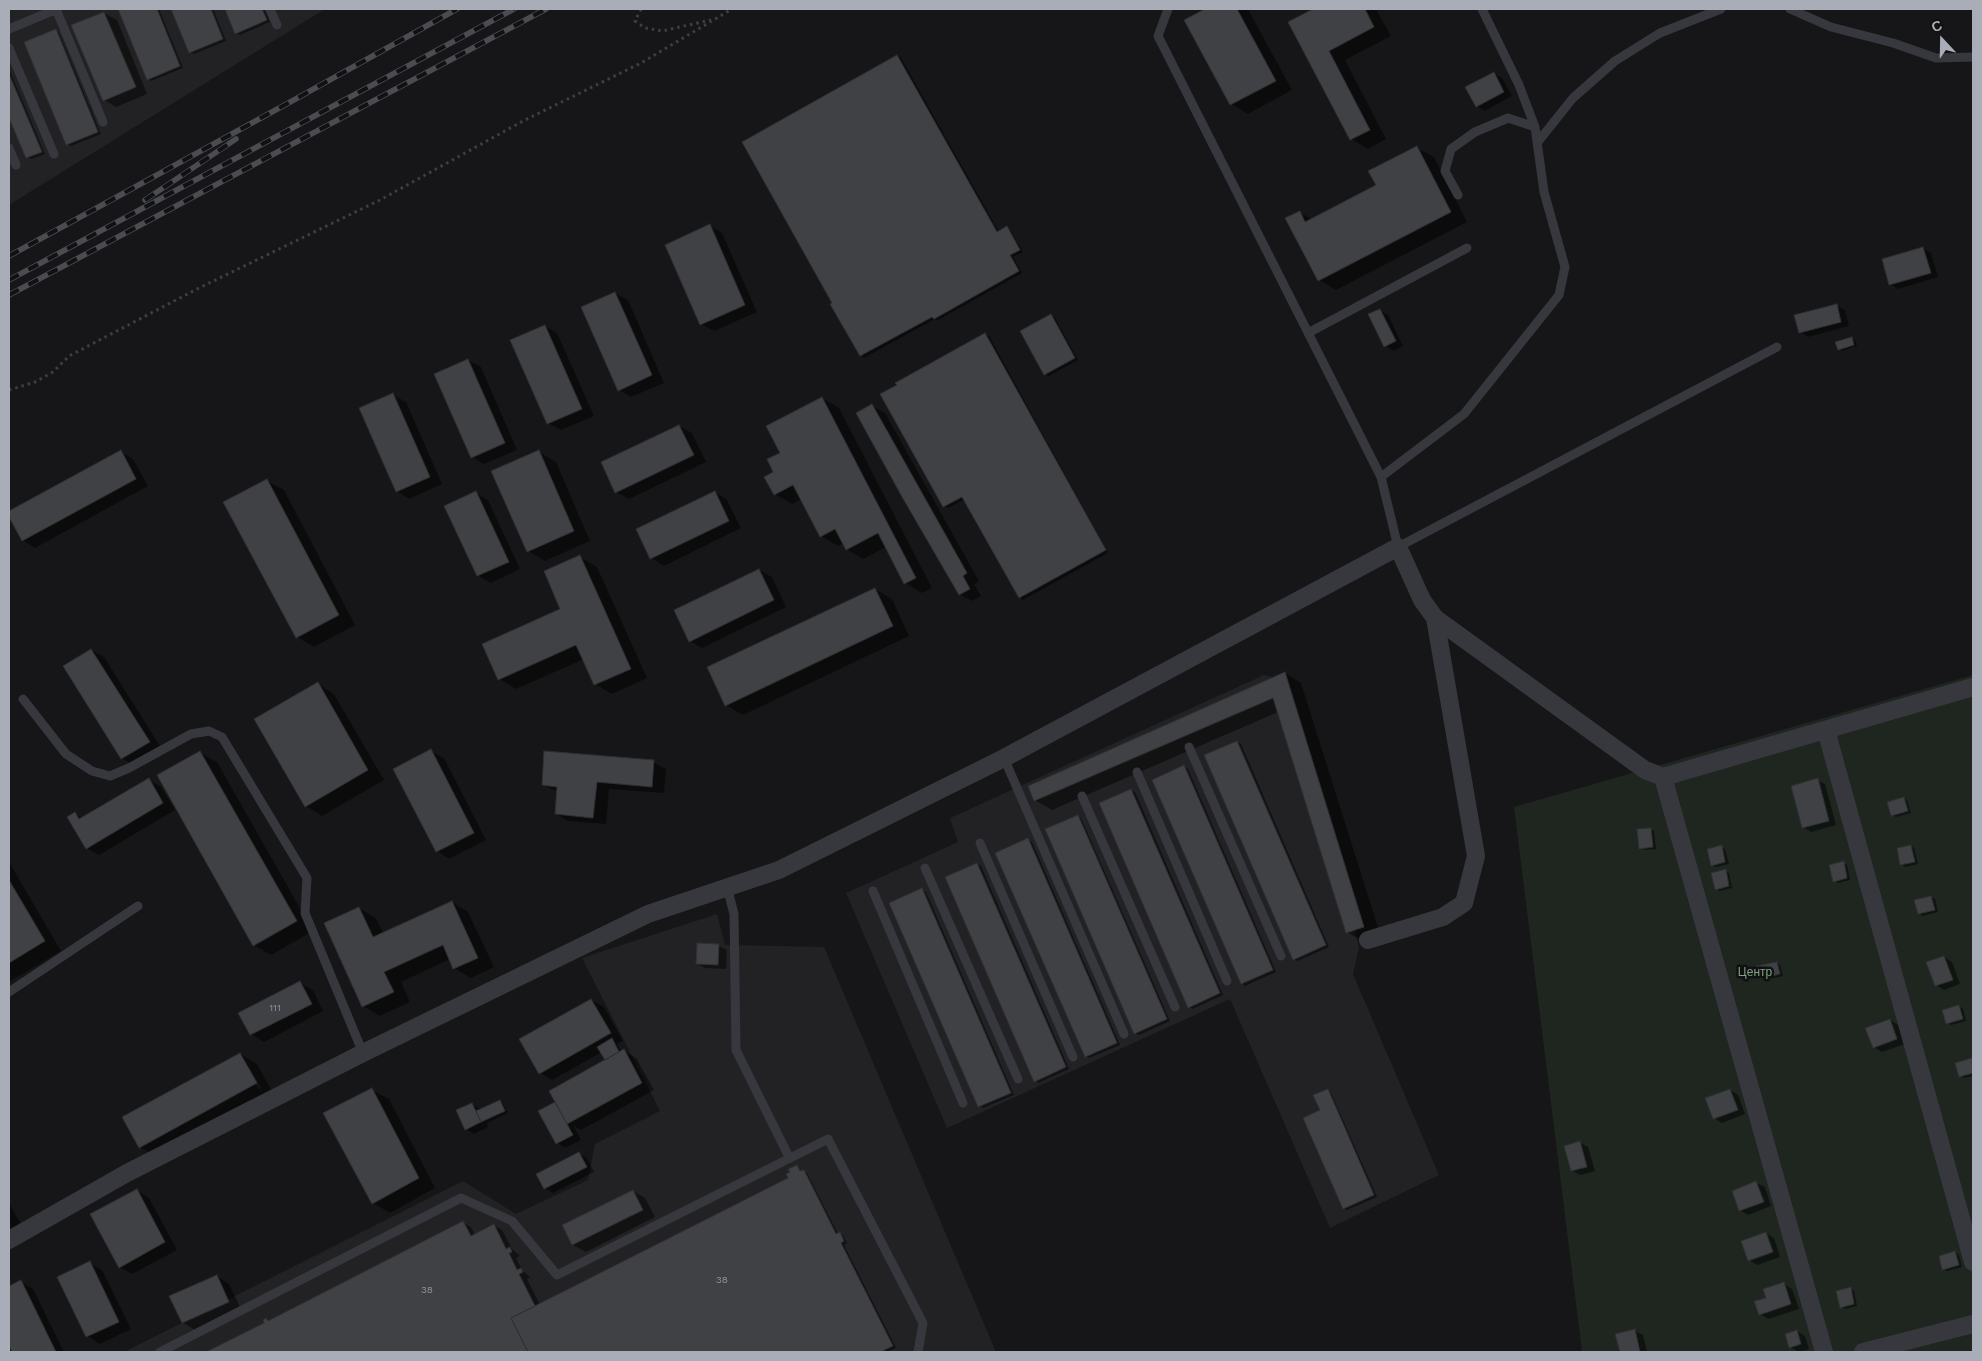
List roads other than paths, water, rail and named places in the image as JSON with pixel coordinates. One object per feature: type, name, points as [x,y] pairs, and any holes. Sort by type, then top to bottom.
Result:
[{"type":"street","points":[[9,1240],[127,1173],[363,1053],[648,914],[778,870],[1004,758],[1398,547],[1422,600],[1435,618],[1645,770],[1663,777],[1973,687]]},
{"type":"street","points":[[1368,940],[1443,917],[1464,903],[1476,856],[1435,618]]},
{"type":"street","points":[[1826,730],[1973,1262]]},
{"type":"street","points":[[1663,777],[1824,1352]]},
{"type":"street","points":[[1863,1352],[1973,1324]]},
{"type":"lane","points":[[9,28],[56,9],[103,122]]},
{"type":"lane","points":[[270,9],[276,25]]},
{"type":"lane","points":[[1168,9],[1158,36],[1381,477],[1398,547],[1777,347]]},
{"type":"lane","points":[[1381,477],[1464,414],[1559,295],[1565,267],[1544,192],[1535,127],[1520,85],[1482,9]]},
{"type":"lane","points":[[1537,143],[1572,98],[1615,61],[1660,33],[1721,9]]},
{"type":"lane","points":[[1790,9],[1831,28],[1893,43],[1936,58],[1973,57]]},
{"type":"lane","points":[[9,48],[54,154]]},
{"type":"lane","points":[[1458,195],[1445,171],[1451,150],[1475,132],[1508,118],[1535,127]]},
{"type":"lane","points":[[9,148],[16,166]]},
{"type":"lane","points":[[1308,333],[1467,248]]},
{"type":"lane","points":[[23,698],[66,754],[92,771],[110,776],[129,768],[192,734],[209,731],[222,737],[307,878],[305,913],[363,1053]]},
{"type":"lane","points":[[1189,747],[1281,956]]},
{"type":"lane","points":[[1004,758],[1124,1034]]},
{"type":"lane","points":[[1136,772],[1227,980]]},
{"type":"lane","points":[[1082,796],[1175,1007]]},
{"type":"lane","points":[[980,843],[1073,1057]]},
{"type":"lane","points":[[925,868],[1018,1079]]},
{"type":"lane","points":[[727,887],[734,914],[736,1050],[789,1157]]},
{"type":"lane","points":[[873,891],[963,1103]]},
{"type":"lane","points":[[9,992],[138,906]]},
{"type":"lane","points":[[160,1352],[461,1198],[512,1221],[557,1275],[828,1139],[923,1323],[918,1352]]},
{"type":"railway","points":[[9,256],[457,9]]},
{"type":"railway","points":[[9,280],[514,9]]},
{"type":"railway","points":[[9,295],[546,9]]},
{"type":"railway","points":[[145,200],[236,139]]},
{"type":"park label","name":"Центр","points":[[1755,972]]}]
